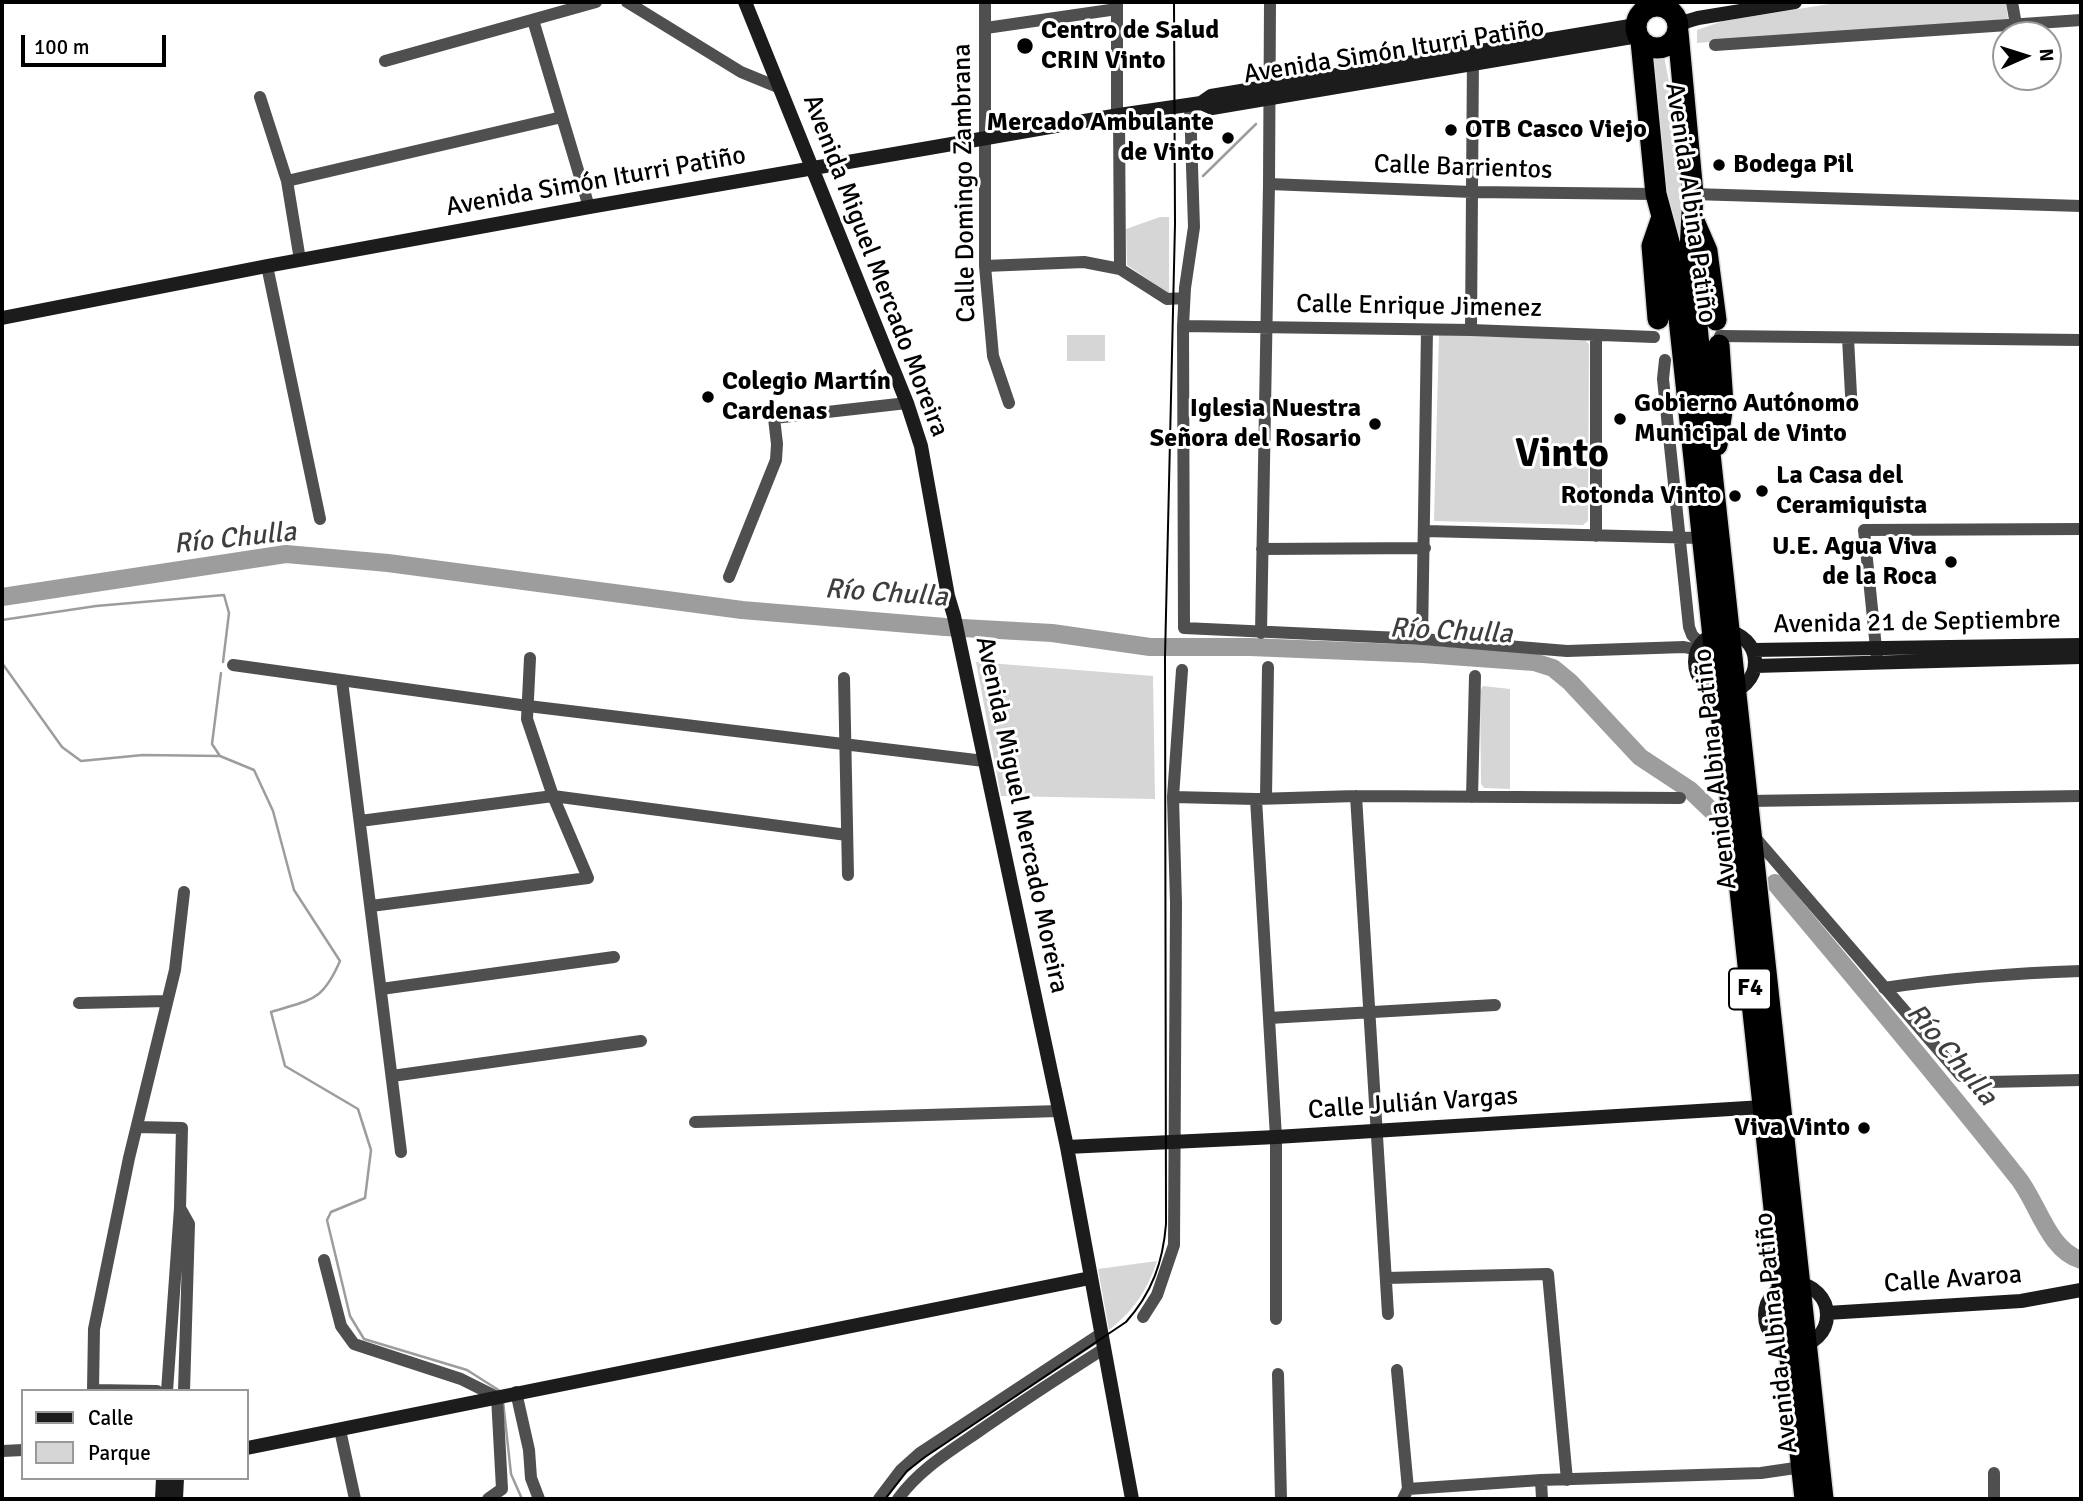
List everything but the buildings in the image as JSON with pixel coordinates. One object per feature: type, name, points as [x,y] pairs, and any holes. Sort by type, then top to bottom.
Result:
[{"type":"highway","points":[[1658,6],[1668,9],[1676,18],[1672,42],[1662,48],[1651,47],[1638,25],[1643,11],[1658,6]]},
{"type":"highway","name":"Avenida Albina Patiño","points":[[1676,18],[1693,194],[1678,427],[1701,538],[1710,640],[1727,691],[1748,801],[1797,1343],[1805,1499]]},
{"type":"highway","name":"Avenida Albina Patiño","points":[[1638,25],[1656,194],[1686,305]]},
{"type":"highway","points":[[1656,328],[1652,246],[1662,217]]},
{"type":"highway","points":[[1692,218],[1707,251],[1718,334],[1723,404],[1712,475]]},
{"type":"highway","name":"Avenida Albina Patiño","points":[[1683,364],[1712,475],[1710,640]]},
{"type":"highway","name":"Avenida Albina Patiño","points":[[1727,691],[1763,1107],[1791,1286]]},
{"type":"highway","name":"Avenida Albina Patiño","points":[[1797,1343],[1824,1499]]},
{"type":"main road","name":"Avenida Miguel Mercado Moreira","points":[[745,2],[907,404],[921,446],[948,596],[1067,1147],[1132,1499]]},
{"type":"main road","points":[[1676,18],[1698,18],[1795,2]]},
{"type":"main road","name":"Avenida Simón Iturri Patiño","points":[[2,318],[589,206],[1195,104],[1211,96],[1269,92],[1473,59],[1638,25]]},
{"type":"main road","points":[[1744,639],[1753,650],[1755,666],[1749,680],[1727,691],[1706,685],[1697,672],[1695,664],[1710,640],[1744,639]]},
{"type":"main road","name":"Avenida 21 de Septiembre","points":[[1755,666],[1877,656],[2081,645]]},
{"type":"main road","name":"Avenida 21 de Septiembre","points":[[1753,650],[1877,656],[2081,657]]},
{"type":"main road","name":"Calle Julián Vargas","points":[[1067,1147],[1763,1107]]},
{"type":"main road","points":[[248,1448],[1090,1278]]},
{"type":"main road","points":[[1791,1286],[1816,1290],[1827,1313],[1822,1332],[1797,1343],[1777,1340],[1766,1323],[1767,1303],[1791,1286]]},
{"type":"main road","name":"Calle Avaroa","points":[[1827,1313],[2021,1301],[2081,1290]]},
{"type":"main road","points":[[162,1499],[163,1480]]},
{"type":"main road","points":[[176,1499],[177,1480]]},
{"type":"street","points":[[385,61],[596,2]]},
{"type":"street","points":[[626,2],[741,72],[780,88]]},
{"type":"street","name":"Calle Domingo Zambrana","points":[[985,2],[985,266],[993,356],[1009,403]]},
{"type":"street","points":[[1261,633],[1270,2]]},
{"type":"street","points":[[2012,2],[2015,21]]},
{"type":"street","points":[[986,28],[1117,5],[1120,269]]},
{"type":"street","points":[[533,20],[589,206]]},
{"type":"street","points":[[2062,21],[2081,20]]},
{"type":"street","points":[[1715,46],[1992,27]]},
{"type":"street","points":[[1471,330],[1473,59]]},
{"type":"street","points":[[260,97],[287,181],[300,260]]},
{"type":"street","points":[[1195,104],[1194,227],[1183,326],[1184,628],[1422,639],[1566,651],[1684,647],[1710,640]]},
{"type":"street","points":[[287,181],[562,117]]},
{"type":"street","name":"Calle Barrientos","points":[[1269,184],[1472,192],[1656,194]]},
{"type":"street","points":[[1693,194],[2081,206]]},
{"type":"street","points":[[985,266],[1084,262],[1120,269],[1167,299],[1184,298]]},
{"type":"street","points":[[267,266],[320,519]]},
{"type":"street","points":[[1686,305],[1704,309],[1718,334],[1709,360],[1683,364],[1656,347],[1656,328],[1667,310],[1686,305]]},
{"type":"street","name":"Calle Enrique Jimenez","points":[[1183,326],[1471,330],[1596,335],[1656,328]]},
{"type":"street","points":[[1422,639],[1427,330]]},
{"type":"street","points":[[1718,334],[2081,340]]},
{"type":"street","points":[[1595,536],[1596,335]]},
{"type":"street","points":[[1848,338],[1851,396]]},
{"type":"street","points":[[729,577],[776,460],[774,418],[907,404]]},
{"type":"street","points":[[1678,427],[1678,537],[1689,627],[1692,635],[1710,640]]},
{"type":"street","points":[[1877,656],[1864,530],[2081,529]]},
{"type":"street","points":[[1425,531],[1701,538]]},
{"type":"street","points":[[1262,549],[1425,548]]},
{"type":"street","points":[[371,906],[589,878],[553,796],[527,719],[530,658]]},
{"type":"street","points":[[233,665],[527,706],[984,761]]},
{"type":"street","points":[[1268,667],[1261,798],[1276,1137],[1276,1319]]},
{"type":"street","points":[[1143,1317],[1157,1295],[1174,1245],[1176,903],[1173,797],[1182,670]]},
{"type":"street","points":[[1472,797],[1475,676]]},
{"type":"street","points":[[844,678],[848,875]]},
{"type":"street","points":[[342,681],[401,1152]]},
{"type":"street","points":[[360,821],[553,796],[847,835]]},
{"type":"street","points":[[1356,796],[1388,1314]]},
{"type":"street","points":[[1748,801],[2081,796]]},
{"type":"street","points":[[1173,797],[1680,798]]},
{"type":"street","points":[[1751,833],[1961,1076],[1987,1082],[2081,1080]]},
{"type":"street","points":[[93,1389],[94,1329],[137,1127],[175,970],[184,892]]},
{"type":"street","points":[[381,989],[614,957]]},
{"type":"street","points":[[1884,988],[1942,979],[2081,971]]},
{"type":"street","points":[[79,1003],[167,1001]]},
{"type":"street","points":[[1269,1018],[1495,1005]]},
{"type":"street","points":[[392,1076],[641,1041]]},
{"type":"street","points":[[695,1122],[1059,1111]]},
{"type":"street","points":[[137,1127],[182,1128],[180,1208],[167,1389]]},
{"type":"street","points":[[180,1208],[188,1224],[184,1389]]},
{"type":"street","points":[[324,1259],[341,1326],[354,1344],[504,1395],[529,1450],[531,1478],[540,1499]]},
{"type":"street","points":[[1386,1278],[1548,1274],[1567,1480]]},
{"type":"street","points":[[879,1499],[901,1470],[920,1453],[1103,1340]]},
{"type":"street","points":[[898,1499],[932,1463],[1032,1394],[1103,1340]]},
{"type":"street","points":[[1397,1370],[1406,1494],[1541,1480],[1761,1473],[1802,1467]]},
{"type":"street","points":[[1278,1374],[1280,1499]]},
{"type":"street","points":[[488,1499],[506,1494],[504,1395]]},
{"type":"street","points":[[340,1430],[355,1499]]},
{"type":"street","points":[[2,1451],[21,1450]]},
{"type":"street","points":[[1993,1499],[1994,1473]]},
{"type":"street","points":[[1541,1480],[1542,1499]]},
{"type":"green space","points":[[1842,2],[2006,2],[2008,19],[1697,43],[1697,30],[1723,21]]},
{"type":"green space","points":[[1664,56],[1677,124],[1682,184],[1682,255],[1664,185],[1651,57]]},
{"type":"green space","points":[[1160,217],[1169,217],[1169,294],[1127,265],[1126,229]]},
{"type":"green space","points":[[1067,335],[1105,335],[1105,361],[1067,361]]},
{"type":"green space","points":[[1439,335],[1584,339],[1589,344],[1588,521],[1583,525],[1434,521]]},
{"type":"green space","points":[[976,662],[1153,676],[1155,799],[1001,796]]},
{"type":"green space","points":[[1483,686],[1510,689],[1510,789],[1484,788],[1481,784],[1480,691]]},
{"type":"green space","points":[[1157,1261],[1139,1299],[1109,1330],[1098,1269]]},
{"type":"waterway","points":[[1203,176],[1256,124]]},
{"type":"waterway","name":"Río Chulla","points":[[2,597],[286,554],[388,563],[742,610],[1052,633],[1150,647],[1250,647],[1423,654],[1534,662],[1553,668],[1570,682],[1640,757],[1690,790],[1714,813]]},
{"type":"waterway","points":[[2,620],[96,606],[224,595],[229,613],[223,662]]},
{"type":"waterway","points":[[2,663],[62,747],[81,761],[143,755],[220,756]]},
{"type":"waterway","points":[[221,673],[212,744],[220,756],[254,770],[273,811],[294,890],[340,961],[321,992],[306,1001],[271,1012],[285,1066],[358,1109],[371,1150],[365,1198],[331,1212],[327,1220],[350,1316],[364,1339],[467,1370],[500,1391]]},
{"type":"waterway","name":"Río Chulla","points":[[1775,883],[2018,1178],[2060,1246],[2081,1260]]},
{"type":"waterway","points":[[503,1401],[511,1474],[522,1499]]},
{"type":"tram line","points":[[885,1499],[907,1471],[925,1457],[1126,1322],[1143,1300],[1155,1276],[1162,1251],[1166,1224],[1165,657],[1175,224],[1174,2]]},
{"type":"place","name":"Centro de Salud CRIN Vinto","points":[[1025,46]]},
{"type":"place","name":"OTB Casco Viejo","points":[[1451,130]]},
{"type":"place","name":"Mercado Ambulante de Vinto","points":[[1228,138]]},
{"type":"place","name":"Bodega Pil","points":[[1719,165]]},
{"type":"place","name":"Colegio Martín Cardenas","points":[[708,397]]},
{"type":"place","name":"Gobierno Autónomo Municipal de Vinto","points":[[1620,419]]},
{"type":"place","name":"Iglesia Nuestra Señora del Rosario","points":[[1375,424]]},
{"type":"place","name":"La Casa del Ceramiquista","points":[[1762,491]]},
{"type":"place","name":"Rotonda Vinto","points":[[1735,496]]},
{"type":"place","name":"U.E. Agua Viva de la Roca","points":[[1951,562]]},
{"type":"place","name":"Viva Vinto","points":[[1864,1128]]},
{"type":"district","name":"Vinto","points":[[1562,455]]}]
